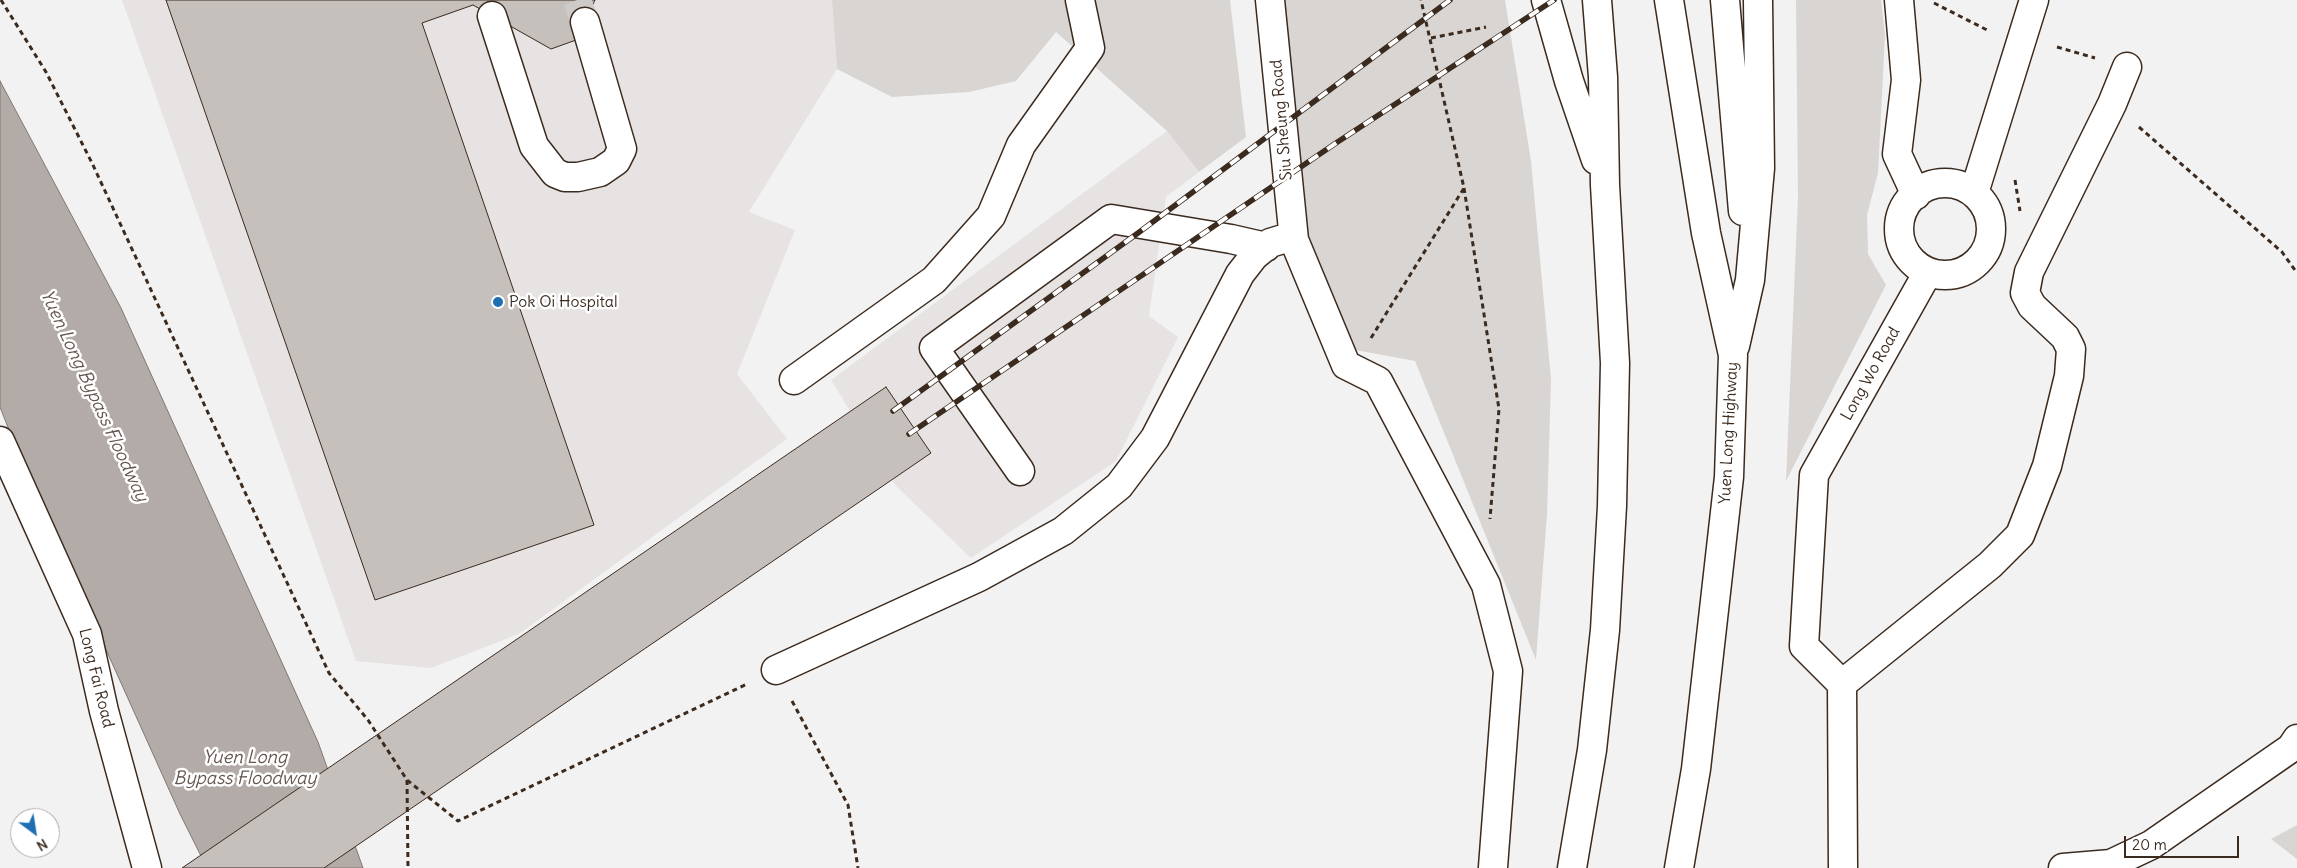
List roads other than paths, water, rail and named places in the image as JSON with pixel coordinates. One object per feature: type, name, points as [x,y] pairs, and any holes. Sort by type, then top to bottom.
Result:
[{"type":"main road","points":[[794,380],[934,280],[990,216],[1020,145],[1090,48],[1080,0]]},
{"type":"main road","name":"Siu Sheung Road","points":[[1270,0],[1293,238],[1346,364],[1378,381],[1486,585],[1508,671],[1493,866]]},
{"type":"main road","points":[[1546,0],[1569,81],[1605,185]]},
{"type":"main road","points":[[1572,868],[1592,750],[1605,630],[1612,506],[1615,363],[1605,185],[1603,77],[1597,0]]},
{"type":"main road","name":"Yuen Long Highway","points":[[1669,0],[1706,233],[1733,355],[1729,477],[1696,769],[1679,868]]},
{"type":"main road","points":[[1725,0],[1750,280]]},
{"type":"main road","points":[[1733,355],[1750,280],[1760,168],[1758,0]]},
{"type":"main road","points":[[1899,0],[1906,80],[1897,154],[1916,195]]},
{"type":"main road","points":[[1974,194],[2034,0]]},
{"type":"main road","points":[[492,16],[534,146],[556,173],[565,177],[578,177],[600,172],[616,161],[622,149],[584,22]]},
{"type":"main road","points":[[1844,868],[1842,684],[1990,565],[2020,535],[2047,466],[2068,376],[2071,349],[2065,337],[2032,306],[2025,293],[2029,272],[2112,104],[2127,67]]},
{"type":"main road","points":[[1945,184],[1961,186],[1974,194],[1984,204],[1990,218],[1991,232],[1988,246],[1981,259],[1970,268],[1956,274],[1942,275],[1928,272],[1915,264],[1905,252],[1900,237],[1900,222],[1905,207],[1916,195],[1929,186],[1945,184]]},
{"type":"main road","points":[[1020,471],[934,348],[1111,219],[1266,247]]},
{"type":"main road","points":[[776,670],[980,577],[1063,531],[1119,486],[1155,438],[1240,274],[1254,256],[1270,243],[1293,238]]},
{"type":"main road","name":"Long Wo Road","points":[[1842,684],[1804,646],[1814,475],[1928,272]]},
{"type":"main road","name":"Long Fai Road","points":[[0,441],[87,634],[104,711],[147,868]]},
{"type":"main road","points":[[2063,868],[2111,864],[2151,845],[2291,748],[2297,740]]},
{"type":"water","name":"Yuen Long Bypass Floodway","points":[[0,81],[121,308],[318,742],[363,868],[207,868],[180,814],[22,463],[0,407]]},
{"type":"tunnel","points":[[577,0],[585,22]]},
{"type":"railway","points":[[893,411],[1138,233],[1450,0]]},
{"type":"railway","points":[[909,434],[1336,143],[1554,0]]},
{"type":"place","name":"Pok Oi Hospital","points":[[498,302]]}]
